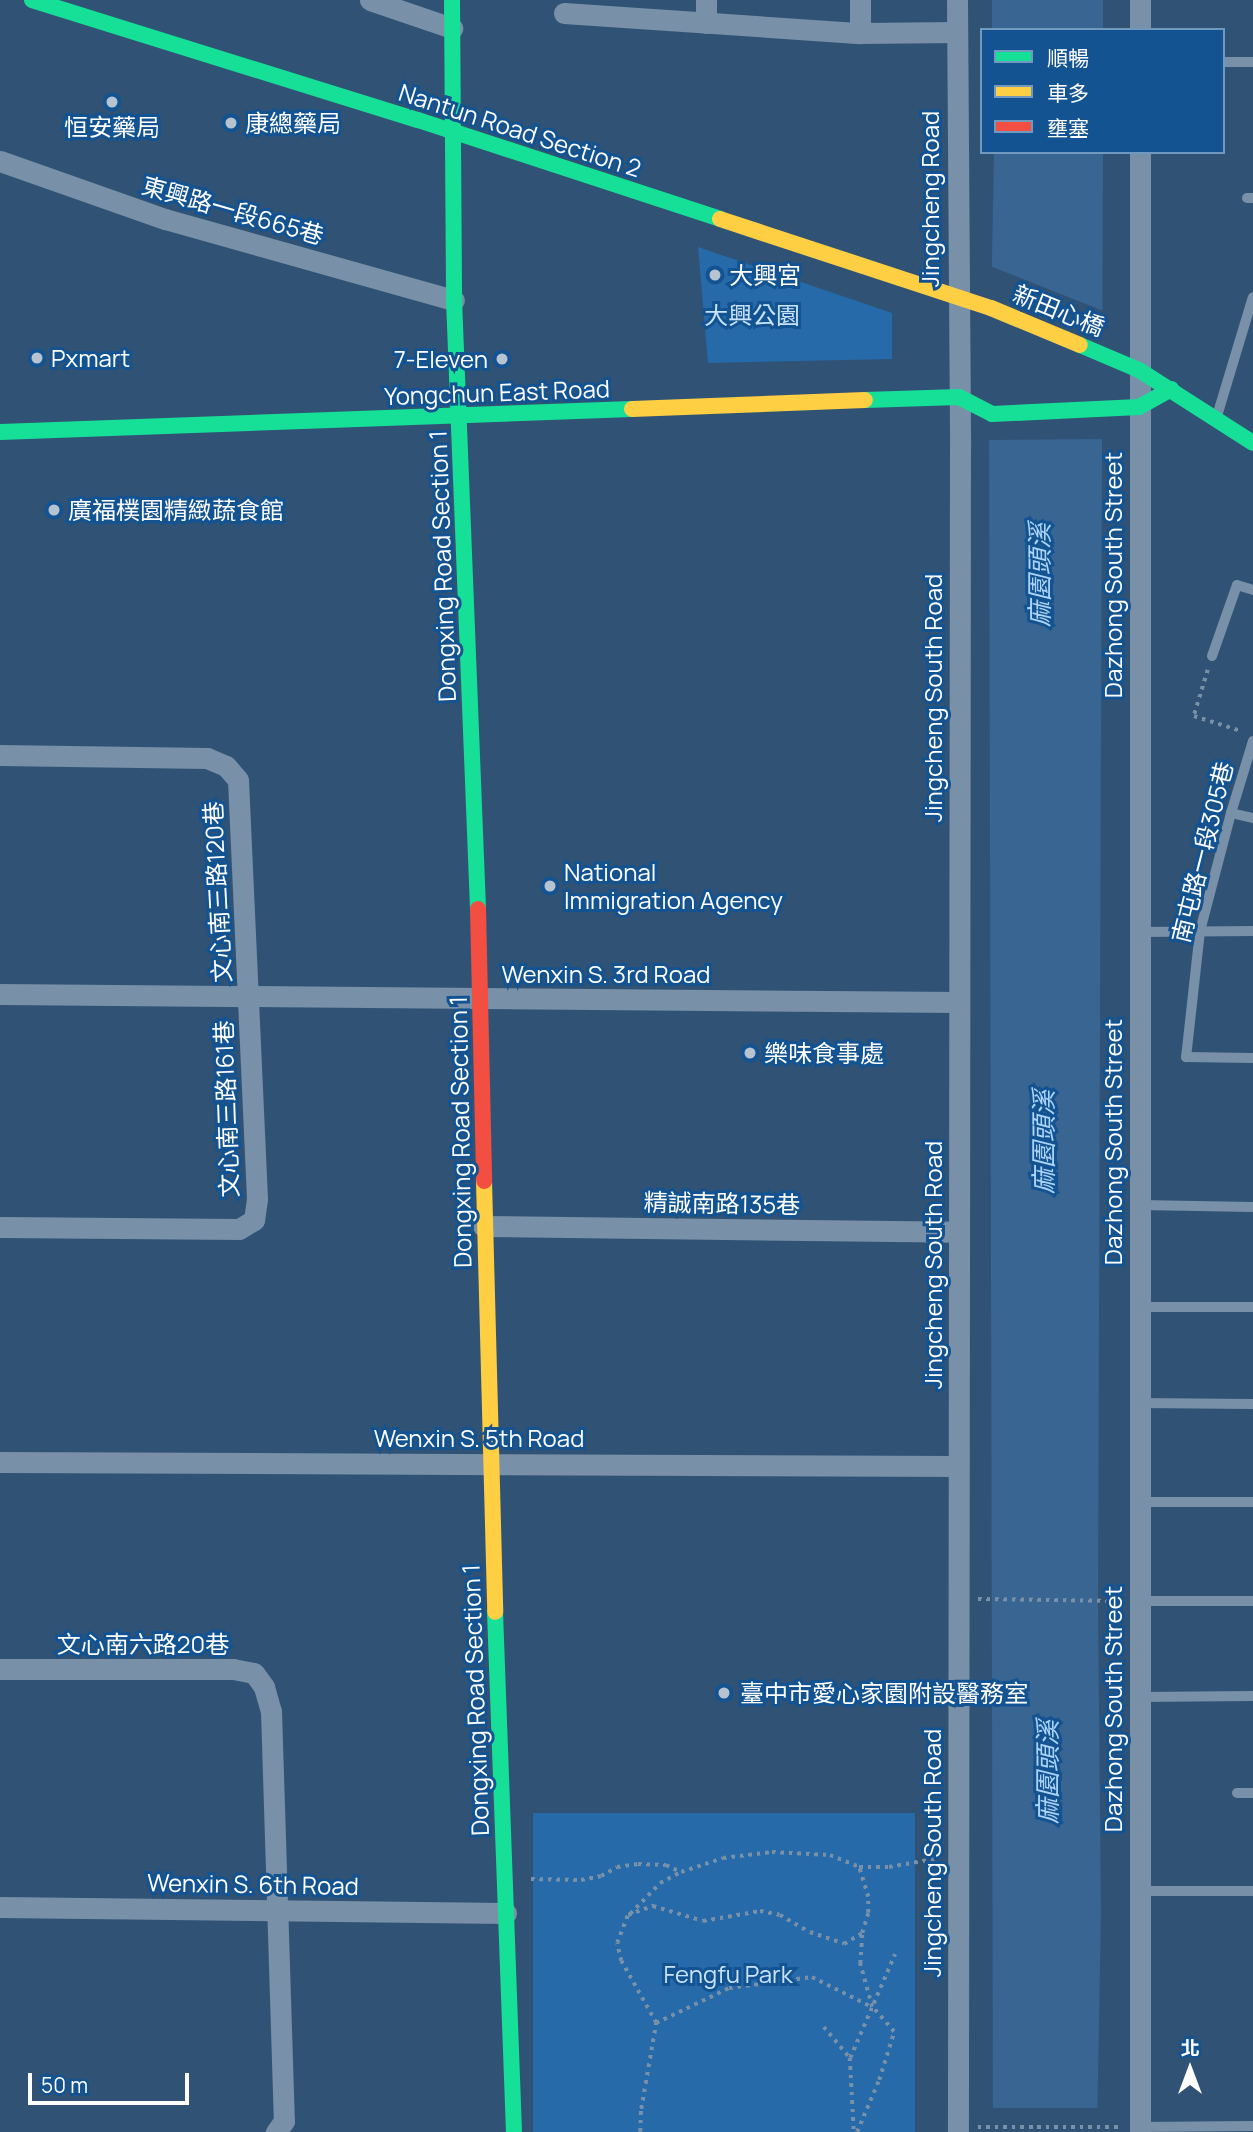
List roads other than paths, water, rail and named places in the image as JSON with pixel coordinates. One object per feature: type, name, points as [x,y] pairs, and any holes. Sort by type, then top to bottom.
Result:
[{"type":"street","name":"Nantun Road Section 2","points":[[32,0],[455,132],[991,308]]},
{"type":"street","points":[[370,0],[452,28]]},
{"type":"street","name":"Dongxing Road Section 1","points":[[452,0],[455,132],[454,300],[481,999],[489,1465],[514,2132]]},
{"type":"street","points":[[706,0],[706,23]]},
{"type":"street","points":[[860,0],[860,33]]},
{"type":"street","name":"Jingcheng Road","points":[[957,0],[959,397]]},
{"type":"street","points":[[1140,0],[1140,28]]},
{"type":"street","points":[[565,13],[860,33],[957,32]]},
{"type":"street","name":"Dazhong South Street","points":[[1140,154],[1140,2130]]},
{"type":"street","name":"東興路一段665巷","points":[[0,161],[165,219],[454,300]]},
{"type":"street","name":"新田心橋","points":[[991,308],[1110,355],[1171,389],[1253,443]]},
{"type":"street","points":[[1139,407],[1171,389]]},
{"type":"street","name":"Yongchun East Road","points":[[0,432],[959,397],[992,414],[1139,407]]},
{"type":"street","name":"Jingcheng South Road","points":[[958,2130],[959,397]]},
{"type":"street","name":"文心南三路120巷","points":[[0,755],[207,758],[226,766],[238,780],[248,996]]},
{"type":"street","name":"Wenxin S. 3rd Road","points":[[0,993],[959,1002]]},
{"type":"street","name":"文心南三路161巷","points":[[0,1227],[239,1229],[254,1220],[257,1199],[248,996]]},
{"type":"street","name":"精誠南路135巷","points":[[483,1226],[959,1232]]},
{"type":"street","name":"Wenxin S. 5th Road","points":[[0,1462],[958,1466]]},
{"type":"street","name":"文心南六路20巷","points":[[0,1669],[233,1669],[254,1673],[264,1687],[271,1711],[278,1910]]},
{"type":"street","name":"Wenxin S. 6th Road","points":[[0,1907],[506,1913]]},
{"type":"street","points":[[276,2132],[284,2121],[278,1910]]},
{"type":"lane","points":[[1225,62],[1253,62]]},
{"type":"lane","points":[[1216,418],[1253,297]]},
{"type":"lane","points":[[1212,656],[1237,585],[1253,590]]},
{"type":"lane","name":"南屯路一段305巷","points":[[1253,741],[1200,931],[1186,1057],[1253,1058]]},
{"type":"lane","points":[[1231,813],[1253,818]]},
{"type":"lane","points":[[1139,932],[1253,931]]},
{"type":"lane","points":[[1139,1205],[1253,1207]]},
{"type":"lane","points":[[1139,1307],[1253,1307]]},
{"type":"lane","points":[[1139,1402],[1253,1404]]},
{"type":"lane","points":[[1139,1502],[1253,1502]]},
{"type":"lane","points":[[1139,1601],[1253,1601]]},
{"type":"lane","points":[[1139,1696],[1253,1696]]},
{"type":"lane","points":[[1237,1793],[1253,1793]]},
{"type":"lane","points":[[1139,1891],[1253,1891]]},
{"type":"lane","points":[[1140,2130],[1253,2126]]},
{"type":"water","points":[[992,0],[1103,0],[1103,28],[992,28]]},
{"type":"water","name":"麻園頭溪","points":[[994,154],[1103,154],[1098,1605],[1101,1913],[1097,2132],[993,2132],[989,415]]},
{"type":"place","name":"恒安藥局","points":[[112,102]]},
{"type":"place","name":"康總藥局","points":[[231,123]]},
{"type":"place","name":"大興宮","points":[[715,275]]},
{"type":"place","name":"Pxmart","points":[[37,358]]},
{"type":"place","name":"7-Eleven","points":[[502,359]]},
{"type":"place","name":"廣福樸園精緻蔬食館","points":[[54,510]]},
{"type":"place","name":"National Immigration Agency","points":[[550,886]]},
{"type":"place","name":"樂味食事處","points":[[750,1053]]},
{"type":"place","name":"臺中市愛心家園附設醫務室","points":[[724,1693]]},
{"type":"park label","name":"大興公園","points":[[752,315]]},
{"type":"park label","name":"Fengfu Park","points":[[728,1974]]}]
